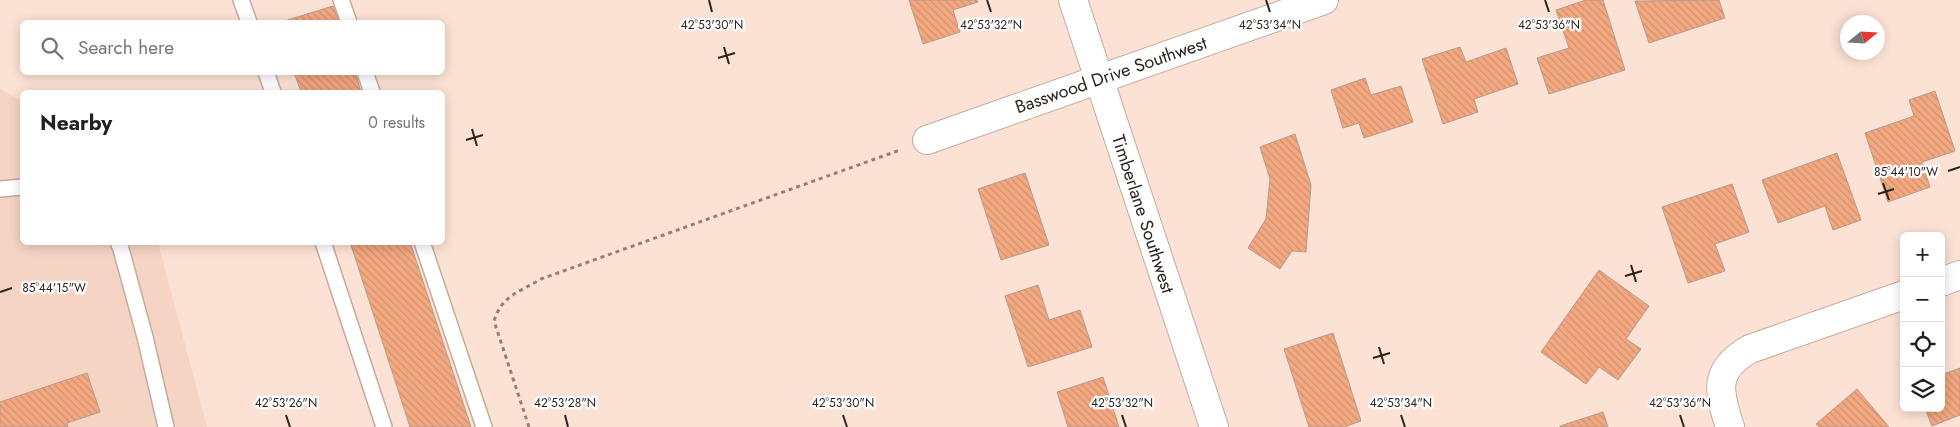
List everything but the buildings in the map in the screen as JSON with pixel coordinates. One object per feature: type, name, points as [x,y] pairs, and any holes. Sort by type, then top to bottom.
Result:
[{"type":"street","name":"Timberlane Southwest","points":[[1073,0],[1214,427]]},
{"type":"street","name":"Basswood Drive Southwest","points":[[927,140],[1324,0]]},
{"type":"street","points":[[1945,281],[1960,275]]},
{"type":"street","points":[[1730,427],[1723,406],[1722,380],[1725,370],[1740,355],[1750,349],[1900,296]]},
{"type":"lane","points":[[241,0],[248,20]]},
{"type":"lane","points":[[341,0],[348,20]]},
{"type":"lane","points":[[267,75],[272,90]]},
{"type":"lane","points":[[367,75],[371,90]]},
{"type":"lane","points":[[0,189],[20,188]]},
{"type":"lane","points":[[120,245],[145,337],[166,427]]},
{"type":"lane","points":[[324,245],[384,427]]},
{"type":"lane","points":[[423,245],[484,427]]},
{"type":"path","points":[[529,427],[494,321],[498,308],[509,297],[541,279],[927,140]]},
{"type":"shaded area","points":[[0,89],[20,100],[20,245],[159,245],[207,427],[0,427]]}]
